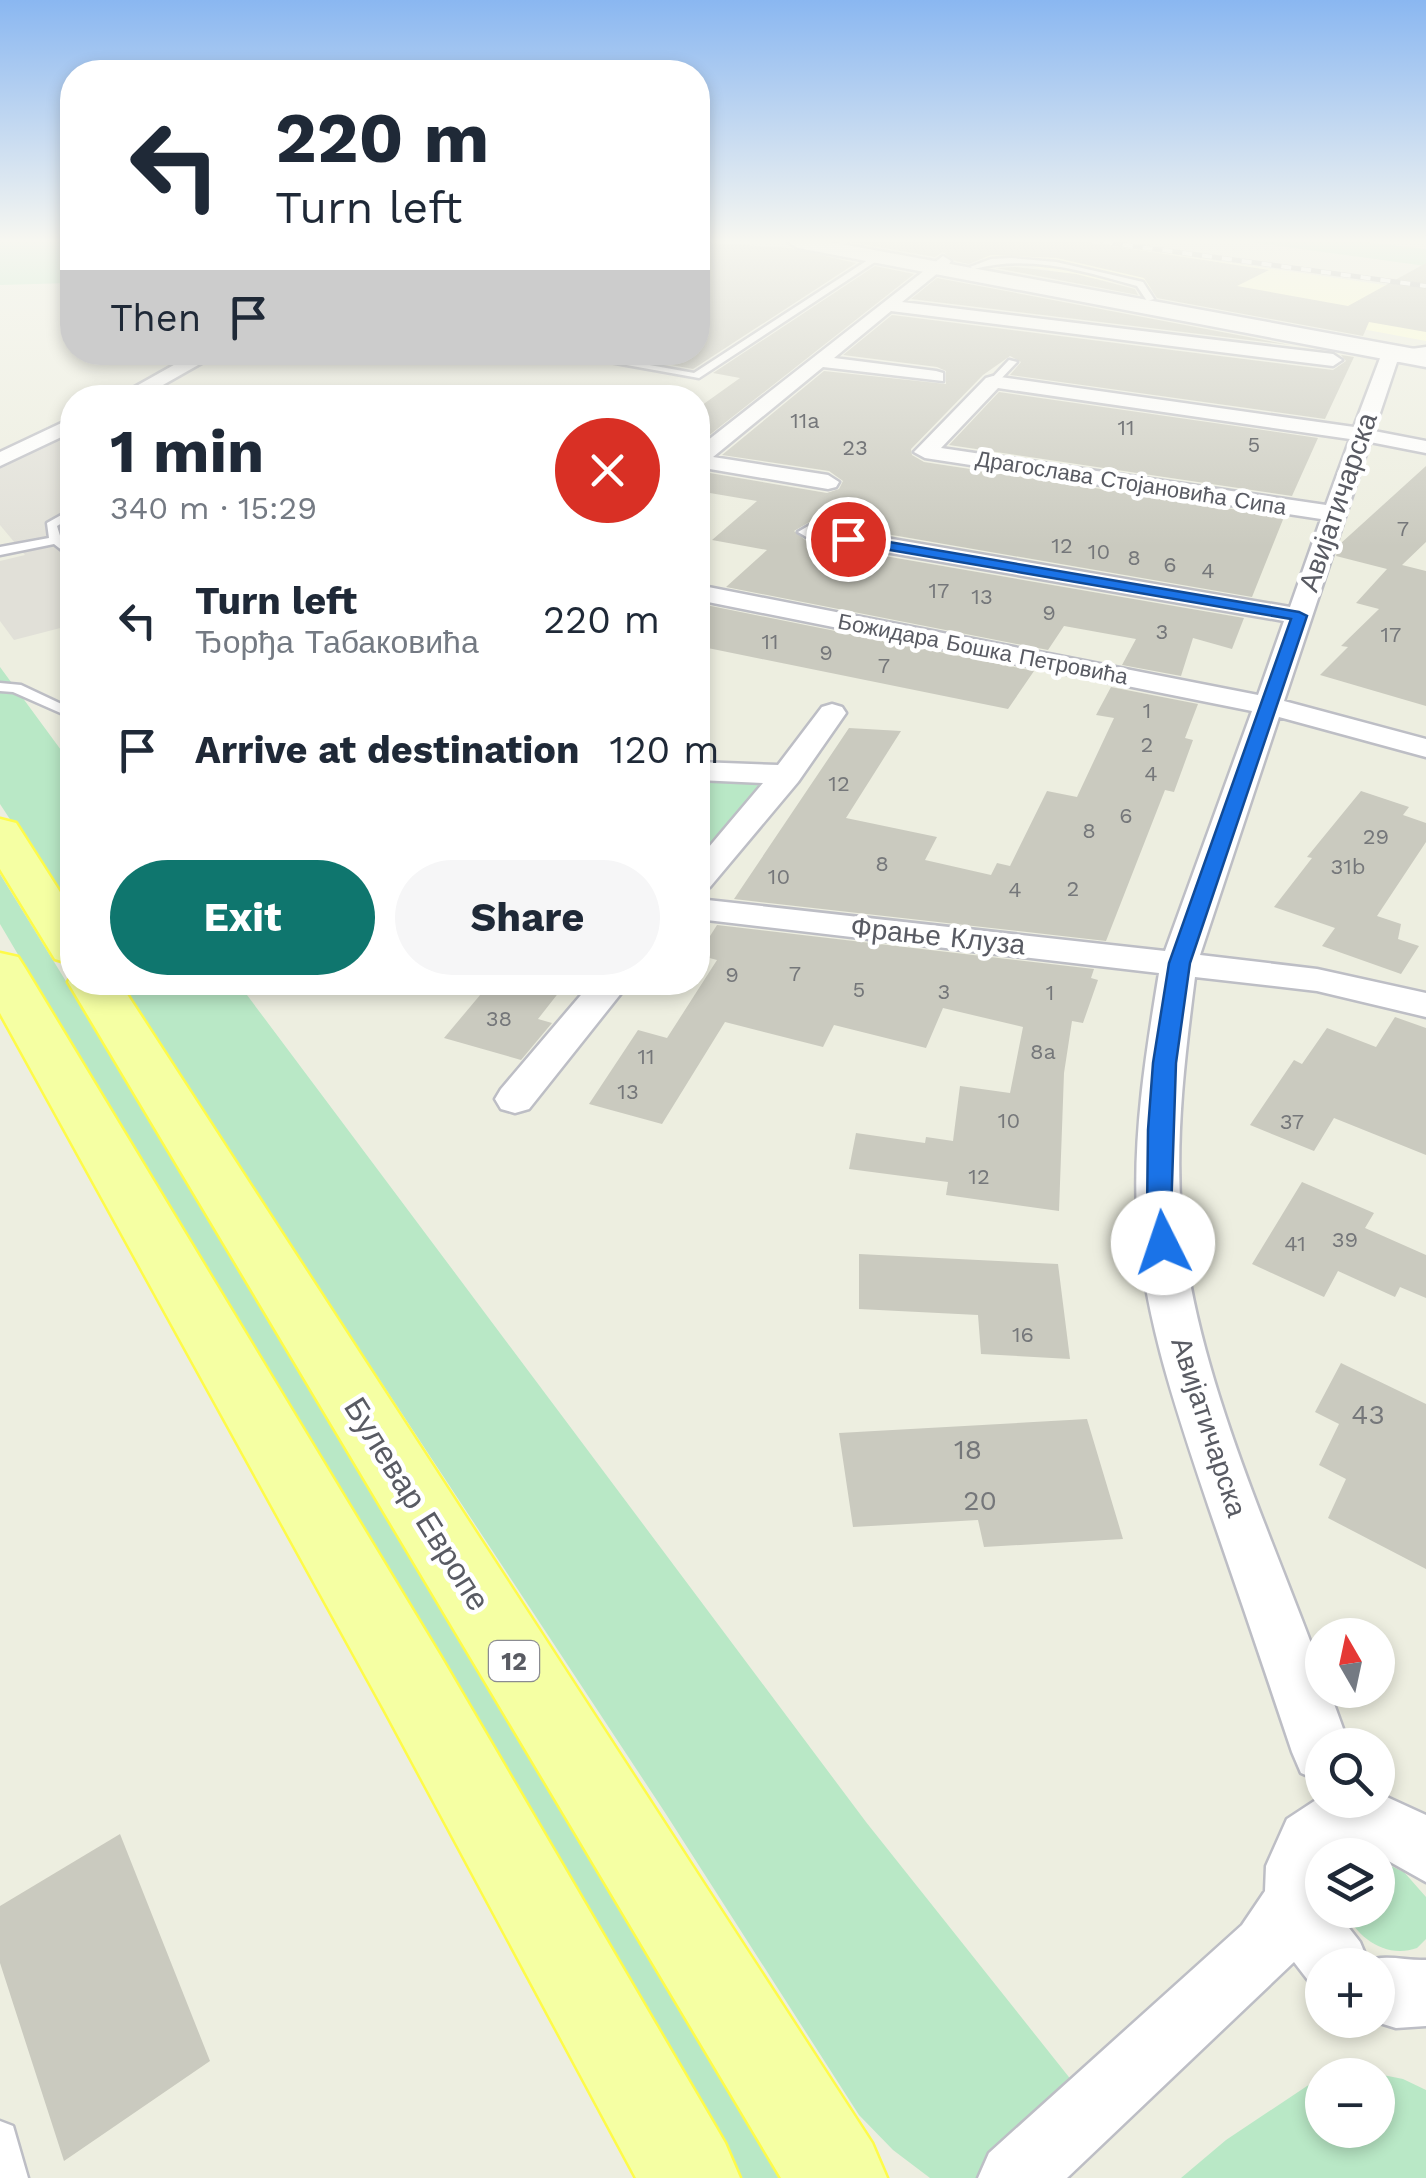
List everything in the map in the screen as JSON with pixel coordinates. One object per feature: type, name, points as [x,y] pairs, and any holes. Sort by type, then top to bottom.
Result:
[{"type":"main road","points":[[1280,344],[1388,369],[1426,372]]},
{"type":"main road","points":[[1373,344],[1426,354]]},
{"type":"main road","points":[[1388,369],[1426,354]]},
{"type":"main road","points":[[0,832],[60,913]]},
{"type":"main road","points":[[0,968],[413,1684],[690,2178]]},
{"type":"main road","name":"Булевар Европе","points":[[101,995],[837,2178]]},
{"type":"street","points":[[710,450],[841,344]]},
{"type":"street","points":[[1199,344],[1334,360]]},
{"type":"street","points":[[818,361],[936,377]]},
{"type":"street","points":[[149,385],[187,365]]},
{"type":"street","name":"Авијатичарска","points":[[1313,1728],[1203,1417],[1170,1302],[1159,1214],[1160,1130],[1164,1063],[1179,963],[1337,514],[1359,434],[1388,369]]},
{"type":"street","points":[[992,382],[1359,434],[1426,448]]},
{"type":"street","name":"Драгослава Стојановића Сипа","points":[[992,382],[926,452],[1337,514]]},
{"type":"street","points":[[0,460],[60,430]]},
{"type":"street","points":[[710,462],[828,482]]},
{"type":"street","points":[[810,532],[1299,616]]},
{"type":"street","name":"Божидара Бошка Петровића","points":[[710,594],[1269,706],[1426,748]]},
{"type":"street","points":[[710,866],[787,775],[832,713]]},
{"type":"street","points":[[710,772],[787,775]]},
{"type":"street","name":"Фрање Клуза","points":[[710,910],[1317,980],[1426,1005]]},
{"type":"street","points":[[516,1099],[601,995]]},
{"type":"street","points":[[1014,2178],[1305,1941],[1294,1881],[1300,1850],[1333,1818]]},
{"type":"street","points":[[1366,1818],[1426,1851]]},
{"type":"street","points":[[1395,1994],[1426,1992]]},
{"type":"lane","points":[[633,365],[696,376],[746,344]]},
{"type":"lane","points":[[992,382],[1012,362]]},
{"type":"lane","points":[[60,520],[51,526],[60,544]]},
{"type":"lane","points":[[0,551],[56,540]]},
{"type":"lane","points":[[0,687],[16,688],[60,708]]},
{"type":"lane","points":[[0,2139],[10,2178]]},
{"type":"shaded area","points":[[60,435],[60,628],[14,640],[0,621],[0,561],[25,555],[0,525],[0,465]]},
{"type":"shaded area","points":[[0,667],[60,749],[60,896],[0,804]]},
{"type":"shaded area","points":[[710,772],[787,775],[710,866]]},
{"type":"shaded area","points":[[0,874],[60,972],[60,995],[74,995],[802,2178],[738,2178],[0,924]]},
{"type":"shaded area","points":[[126,995],[247,995],[866,1822],[1080,2091],[978,2178],[930,2178],[893,2150],[859,2115],[664,1811]]},
{"type":"shaded area","points":[[1395,1868],[1404,1872],[1426,1897],[1426,1939],[1417,1948],[1384,1948],[1357,1929],[1395,1928]]},
{"type":"shaded area","points":[[1395,2077],[1426,2090],[1426,2178],[1181,2178],[1226,2140],[1305,2087],[1305,2148],[1395,2148]]},
{"type":"building","points":[[710,344],[732,344],[710,358]]},
{"type":"building","points":[[757,344],[826,344],[710,435],[710,399],[740,378],[713,373]]},
{"type":"building","points":[[857,344],[1122,344],[1333,370],[1346,361],[1341,355],[1354,357],[1325,419],[1010,375],[1021,362],[1010,356],[983,375],[911,449],[912,455],[924,462],[1284,517],[1252,597],[811,521],[794,531],[809,543],[1244,618],[1232,649],[1193,638],[1181,676],[1122,665],[1136,639],[1064,626],[1048,650],[726,587],[767,550],[712,540],[757,501],[710,493],[710,473],[827,493],[839,489],[843,481],[829,471],[722,455],[824,371],[946,384],[946,371],[937,367],[843,355]]},
{"type":"building","points":[[999,392],[1318,438],[1292,496],[949,445]]},
{"type":"building","points":[[1426,466],[1426,542],[1402,565],[1426,571],[1426,706],[1320,675],[1348,647],[1341,646],[1379,609],[1356,603],[1387,569],[1336,556],[1340,544]]},
{"type":"building","points":[[710,606],[1034,671],[1008,709],[710,648]]},
{"type":"building","points":[[1111,687],[1198,704],[1185,738],[1193,740],[1174,792],[1165,790],[1106,941],[734,899],[849,728],[901,731],[846,818],[937,837],[925,860],[991,875],[997,863],[1010,866],[1047,791],[1077,797],[1114,718],[1096,715]]},
{"type":"building","points":[[1361,791],[1409,807],[1403,815],[1426,823],[1426,842],[1377,916],[1401,924],[1398,939],[1419,946],[1401,974],[1322,946],[1335,928],[1274,907],[1312,858],[1307,857]]},
{"type":"building","points":[[717,925],[1094,969],[1091,978],[1098,980],[1083,1023],[1072,1021],[1064,1073],[1059,1211],[946,1195],[948,1182],[849,1169],[856,1133],[925,1143],[926,1137],[953,1141],[960,1086],[1010,1093],[1023,1027],[943,1008],[926,1048],[834,1025],[823,1047],[725,1022],[662,1124],[589,1104],[638,1030],[667,1038],[695,995],[710,995],[710,971],[717,960],[710,958],[710,936]]},
{"type":"building","points":[[480,995],[557,995],[538,1019],[552,1023],[521,1060],[444,1038]]},
{"type":"building","points":[[1395,1017],[1426,1028],[1426,1155],[1334,1118],[1314,1151],[1250,1125],[1294,1060],[1302,1064],[1327,1028],[1376,1047]]},
{"type":"building","points":[[1302,1182],[1374,1213],[1365,1228],[1426,1255],[1426,1298],[1400,1287],[1395,1297],[1338,1271],[1324,1297],[1252,1264]]},
{"type":"building","points":[[859,1254],[1058,1264],[1070,1359],[981,1354],[978,1315],[859,1309]]},
{"type":"building","points":[[1341,1363],[1426,1404],[1426,1569],[1328,1518],[1346,1479],[1319,1465],[1339,1424],[1315,1412]]},
{"type":"building","points":[[1087,1419],[1123,1539],[984,1547],[978,1520],[853,1527],[839,1433]]},
{"type":"building","points":[[120,1834],[210,2061],[64,2161],[0,1963],[0,1906]]},
{"type":"route","points":[[848,539],[1299,616],[1179,963],[1164,1063],[1160,1130],[1159,1214],[1163,1243]]}]
